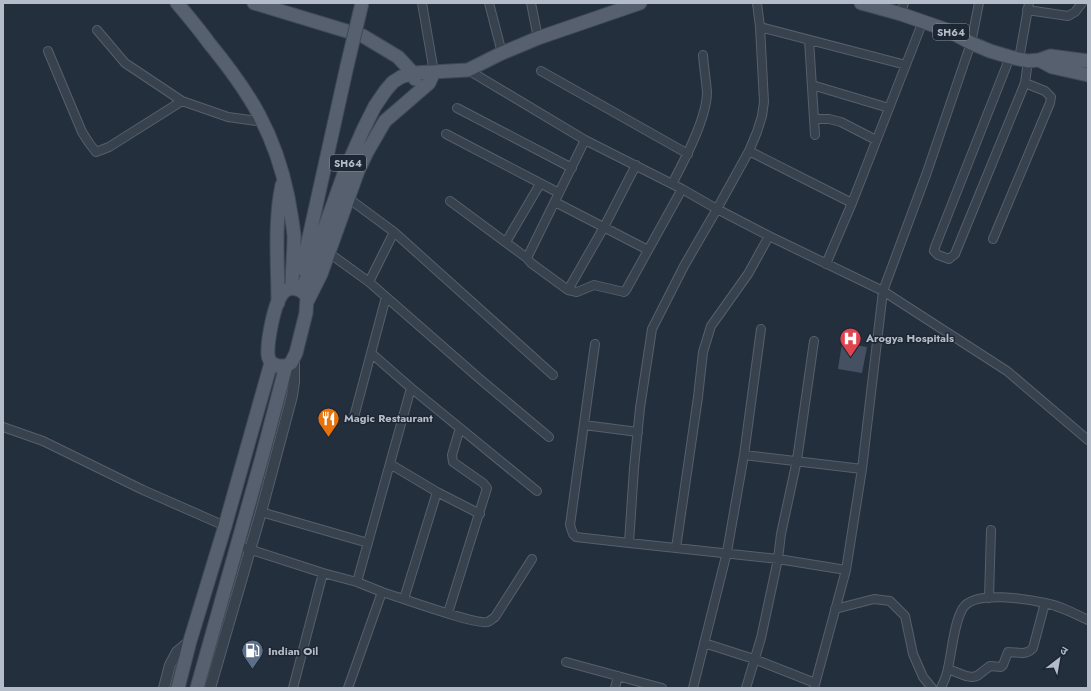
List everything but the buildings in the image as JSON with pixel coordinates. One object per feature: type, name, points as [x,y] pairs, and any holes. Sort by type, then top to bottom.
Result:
[{"type":"main road","points":[[177,3],[250,97],[264,122],[275,147],[284,178],[294,236],[300,292],[302,333],[296,353],[290,362],[236,545],[197,688]]},
{"type":"main road","points":[[254,3],[363,36],[398,57],[413,73],[420,92]]},
{"type":"main road","points":[[300,292],[347,66],[362,3]]},
{"type":"main road","name":"SH64","points":[[300,292],[345,171],[375,106],[393,82],[401,77],[413,73],[468,70],[502,53],[538,38],[640,3]]},
{"type":"main road","name":"SH64","points":[[861,3],[903,9],[923,21],[947,30],[990,52],[1088,75]]},
{"type":"main road","name":"SH64","points":[[1024,59],[1050,56],[1088,61]]},
{"type":"main road","name":"SH64","points":[[300,292],[321,274],[348,198],[367,152],[385,120],[409,99],[420,92],[428,83],[434,72]]},
{"type":"main road","points":[[278,303],[278,220],[280,197],[284,178]]},
{"type":"main road","points":[[290,362],[278,366],[272,363],[268,356],[268,346],[271,326],[282,294],[300,292]]},
{"type":"main road","points":[[178,688],[190,641],[272,363]]},
{"type":"street","points":[[422,3],[434,72]]},
{"type":"street","points":[[489,3],[502,53]]},
{"type":"street","points":[[531,3],[538,38]]},
{"type":"street","points":[[629,543],[638,432],[652,329],[684,266],[748,151],[757,132],[763,109],[760,27],[757,3]]},
{"type":"street","points":[[704,643],[754,659],[815,685],[846,570],[862,469],[883,291],[926,175],[971,43],[979,3]]},
{"type":"street","points":[[1024,59],[935,247],[934,251],[949,259],[955,254],[1025,83],[1024,59],[1028,7],[1068,16],[1075,12],[1082,3]]},
{"type":"street","points":[[826,264],[852,203],[923,21]]},
{"type":"street","points":[[760,27],[906,66]]},
{"type":"street","points":[[97,30],[125,63],[182,101],[228,117],[264,122]]},
{"type":"street","points":[[809,40],[815,135]]},
{"type":"street","points":[[48,51],[82,132],[96,152],[109,147],[182,101]]},
{"type":"street","points":[[672,184],[688,154],[702,116],[707,94],[703,55]]},
{"type":"street","points":[[468,70],[585,140],[682,189],[769,236],[883,291],[1007,371],[1088,440]]},
{"type":"street","points":[[541,71],[688,154]]},
{"type":"street","points":[[993,239],[1050,103],[1051,96],[1045,91],[1025,83]]},
{"type":"street","points":[[812,85],[889,108]]},
{"type":"street","points":[[457,108],[572,168]]},
{"type":"street","points":[[814,119],[829,118],[841,122],[876,140]]},
{"type":"street","points":[[446,134],[559,194]]},
{"type":"street","points":[[527,258],[585,140]]},
{"type":"street","points":[[748,151],[852,203]]},
{"type":"street","points":[[568,290],[604,227],[636,166]]},
{"type":"street","points":[[506,242],[540,184]]},
{"type":"street","points":[[450,201],[568,290],[577,292],[594,285],[624,292],[682,189]]},
{"type":"street","points":[[348,198],[394,232],[553,375]]},
{"type":"street","points":[[555,202],[648,250]]},
{"type":"street","points":[[369,282],[394,232]]},
{"type":"street","points":[[676,548],[704,352],[711,326],[748,274],[769,236]]},
{"type":"street","points":[[329,253],[369,282],[549,437]]},
{"type":"street","points":[[354,417],[386,297]]},
{"type":"street","points":[[693,688],[727,552],[744,455],[762,329]]},
{"type":"street","points":[[746,688],[761,638],[778,559],[781,534],[797,460],[814,341]]},
{"type":"street","points":[[595,344],[570,525],[573,534],[576,537],[727,552],[846,570]]},
{"type":"street","points":[[371,353],[411,388],[537,491]]},
{"type":"street","points":[[210,688],[262,512],[292,396],[294,382],[290,362]]},
{"type":"street","points":[[356,582],[411,388]]},
{"type":"street","points":[[584,425],[638,432]]},
{"type":"street","points":[[3,427],[43,441],[144,490],[225,526]]},
{"type":"street","points":[[448,614],[480,514],[486,489],[486,486],[453,462],[452,455],[460,428]]},
{"type":"street","points":[[744,455],[797,460],[862,469]]},
{"type":"street","points":[[390,464],[437,492],[480,514]]},
{"type":"street","points":[[404,599],[437,492]]},
{"type":"street","points":[[262,512],[368,543]]},
{"type":"street","points":[[989,598],[991,530]]},
{"type":"street","points":[[236,545],[356,582],[448,614],[479,622],[487,622],[495,617],[532,559]]},
{"type":"street","points":[[293,688],[323,573]]},
{"type":"street","points":[[348,688],[382,592]]},
{"type":"street","points":[[941,688],[948,669],[958,620],[963,608],[968,603],[976,599],[1012,598],[1045,603],[1068,610],[1088,620]]},
{"type":"street","points":[[835,609],[874,599],[890,601],[905,616],[913,654],[923,677],[932,688]]},
{"type":"street","points":[[948,669],[966,676],[977,676],[990,666],[1001,667],[1008,652],[1029,652],[1033,648],[1045,603]]},
{"type":"street","points":[[164,688],[170,665],[177,652],[190,641]]},
{"type":"street","points":[[566,662],[656,687]]},
{"type":"street","points":[[615,688],[618,676]]},
{"type":"place","name":"Arogya Hospitals","points":[[851,358]]},
{"type":"place","name":"Magic Restaurant","points":[[329,438]]},
{"type":"place","name":"Indian Oil","points":[[252,670]]}]
